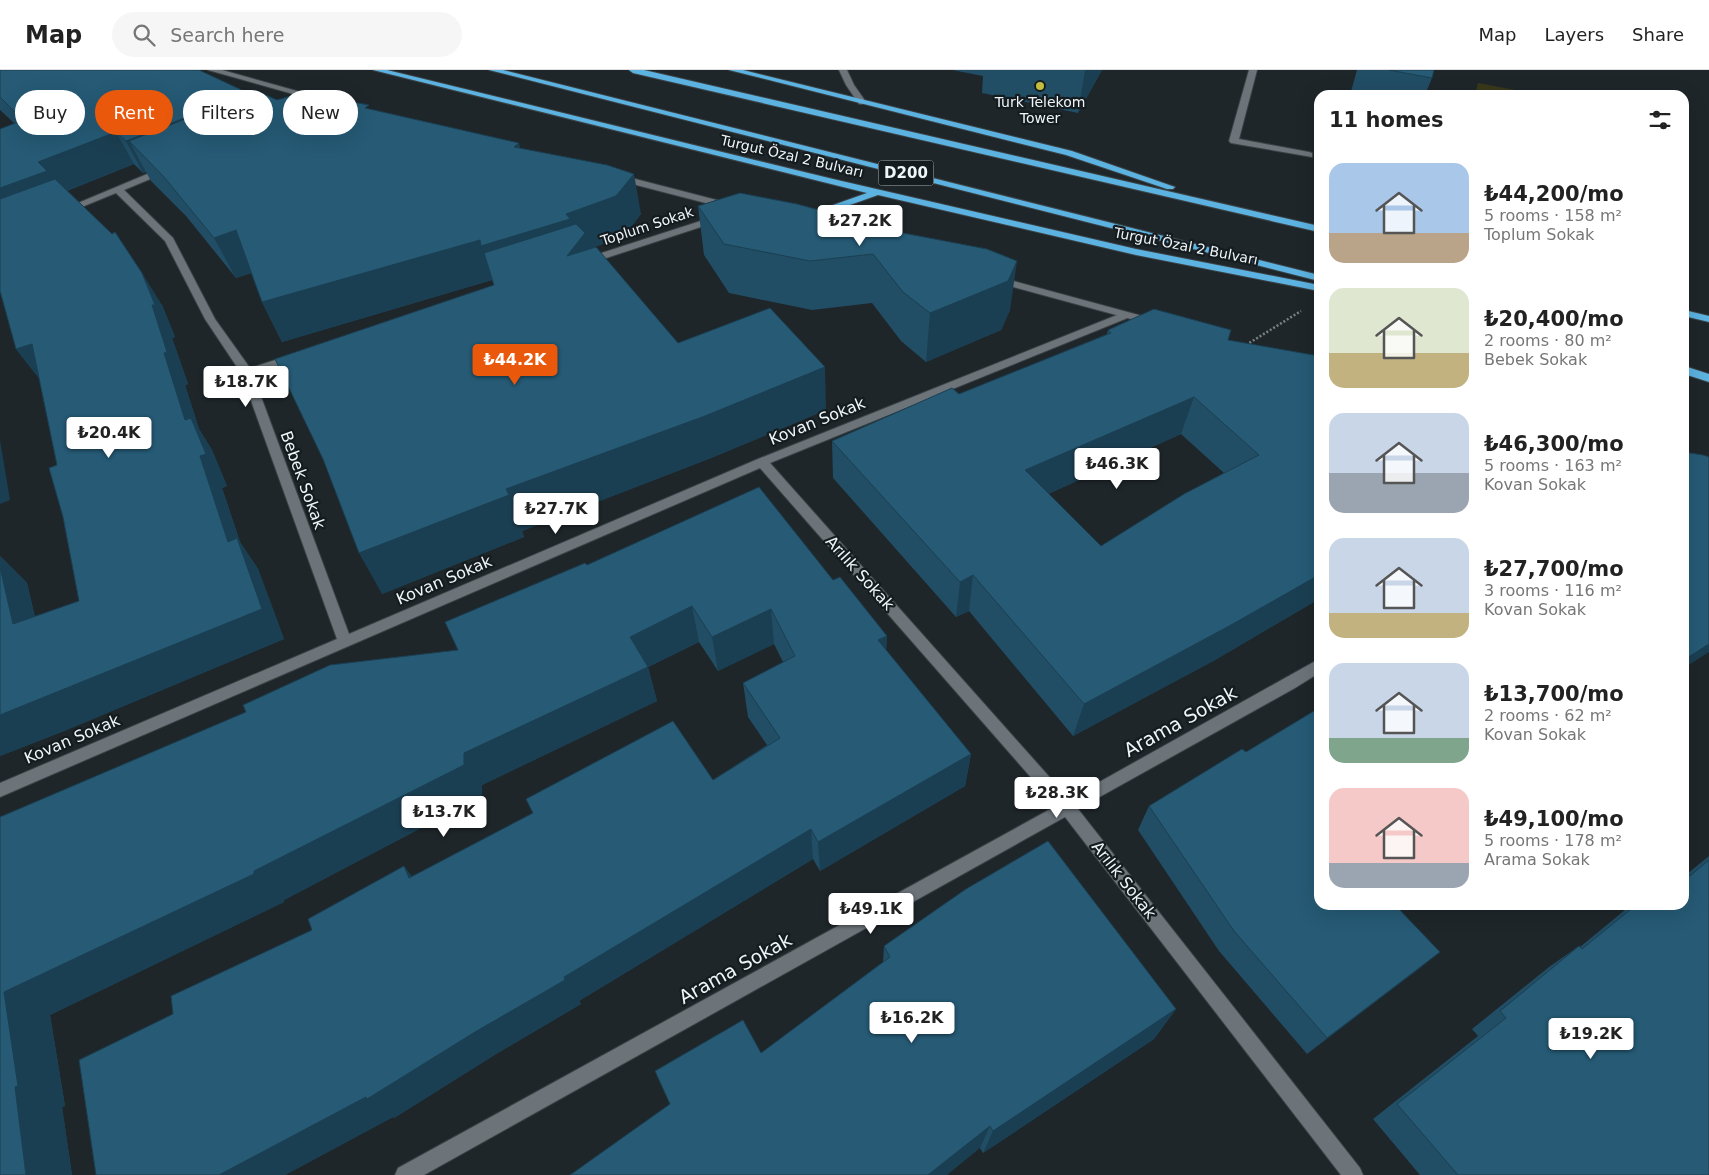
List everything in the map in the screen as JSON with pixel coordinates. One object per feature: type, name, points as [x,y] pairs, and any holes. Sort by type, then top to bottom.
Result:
[{"type":"highway","name":"Turgut Özal 2 Bulvarı","points":[[377,70],[877,192],[1136,252],[1314,287]]},
{"type":"highway","name":"Turgut Özal 2 Bulvarı","points":[[493,70],[1314,277]]},
{"type":"highway","name":"D200","points":[[633,70],[1314,228]]},
{"type":"highway","points":[[738,70],[1069,154],[1252,214]]},
{"type":"highway","points":[[802,224],[877,192]]},
{"type":"highway","points":[[1689,314],[1709,319]]},
{"type":"highway","points":[[1689,371],[1709,377]]},
{"type":"street","points":[[212,70],[288,90]]},
{"type":"street","points":[[843,70],[850,85],[862,102]]},
{"type":"street","points":[[1253,70],[1234,141],[1309,155]]},
{"type":"street","points":[[51,216],[173,166]]},
{"type":"street","name":"Toplum Sokak","points":[[574,265],[743,210],[608,174]]},
{"type":"street","name":"Bebek Sokak","points":[[118,189],[169,240],[210,319],[247,373],[345,641]]},
{"type":"street","points":[[982,275],[1162,324]]},
{"type":"street","name":"Kovan Sokak","points":[[0,790],[762,462],[1126,315]]},
{"type":"street","points":[[247,373],[303,354]]},
{"type":"street","name":"Arılık Sokak","points":[[762,462],[1068,808],[1353,1175]]},
{"type":"street","name":"Arama Sokak","points":[[405,1175],[1068,808],[1281,689],[1314,668]]},
{"type":"path","points":[[1244,346],[1302,310]]},
{"type":"shaded area","points":[[1478,83],[1515,90],[1476,90]]},
{"type":"building","points":[[0,70],[199,70],[242,90],[183,90],[183,119],[173,123],[173,90],[95,90],[95,135],[108,135],[38,162],[47,171],[0,188],[0,129],[15,123],[15,135],[85,135],[85,90],[15,90],[15,112],[0,97]]},
{"type":"building","points":[[1389,70],[1434,70],[1432,78]]},
{"type":"building","points":[[273,98],[277,100],[283,98],[283,135],[358,135],[358,103],[369,105],[365,108],[519,143],[514,147],[607,165],[634,174],[616,196],[566,214],[570,219],[481,246],[480,240],[262,302],[236,230],[214,238],[164,177],[129,141],[144,135],[173,135],[173,124],[183,120],[183,135],[273,135]]},
{"type":"building","points":[[119,135],[141,135],[126,141]]},
{"type":"building","points":[[55,179],[112,234],[115,232],[142,273],[155,305],[152,305],[167,352],[164,353],[185,420],[191,418],[206,454],[200,456],[228,542],[237,538],[262,609],[0,715],[0,567],[13,624],[79,601],[63,517],[49,468],[57,465],[32,344],[16,349],[0,291],[0,199]]},
{"type":"building","points":[[740,193],[797,204],[903,233],[987,249],[1017,261],[1008,281],[930,313],[903,292],[873,254],[810,261],[724,244],[698,206]]},
{"type":"building","points":[[576,224],[585,233],[567,256],[596,247],[678,343],[770,308],[825,367],[705,416],[506,489],[509,495],[359,553],[323,459],[275,359],[494,285],[484,253]]},
{"type":"building","points":[[1154,309],[1231,330],[1228,340],[1314,355],[1314,578],[1084,704],[973,575],[960,582],[832,441],[952,388],[959,394],[1111,333],[1108,330]],"holes":[[[1194,397],[1259,455],[1184,494],[1101,546],[1025,470]]]},
{"type":"building","points":[[1689,453],[1709,457],[1709,644],[1689,657]]},
{"type":"building","points":[[759,487],[833,580],[840,577],[887,636],[878,640],[971,754],[818,842],[811,829],[564,977],[565,980],[475,1032],[367,1099],[366,1097],[219,1175],[96,1175],[79,1060],[173,1014],[171,996],[312,930],[308,919],[404,866],[409,878],[533,813],[526,799],[673,721],[713,780],[780,738],[743,683],[795,656],[771,609],[712,637],[692,606],[630,637],[648,667],[464,753],[464,765],[254,871],[254,874],[4,992],[18,1086],[15,1087],[26,1175],[0,1175],[0,817],[246,712],[243,705],[330,665],[458,650],[445,622],[585,563],[587,565]]},
{"type":"building","points":[[1314,711],[1314,910],[1400,910],[1440,952],[1327,1038],[1234,931],[1149,806],[1242,749],[1246,752]]},
{"type":"building","points":[[1048,841],[1176,1009],[993,1131],[990,1126],[928,1175],[570,1175],[670,1104],[655,1071],[743,1020],[761,1053],[890,957],[884,946],[966,889]]},
{"type":"building","points":[[1709,860],[1709,1175],[1458,1175],[1397,1104],[1506,1018],[1500,1011],[1579,946],[1582,949],[1630,910],[1689,910],[1690,876]]},
{"type":"place","name":"Turk Telekom Tower","points":[[1040,86]]}]
